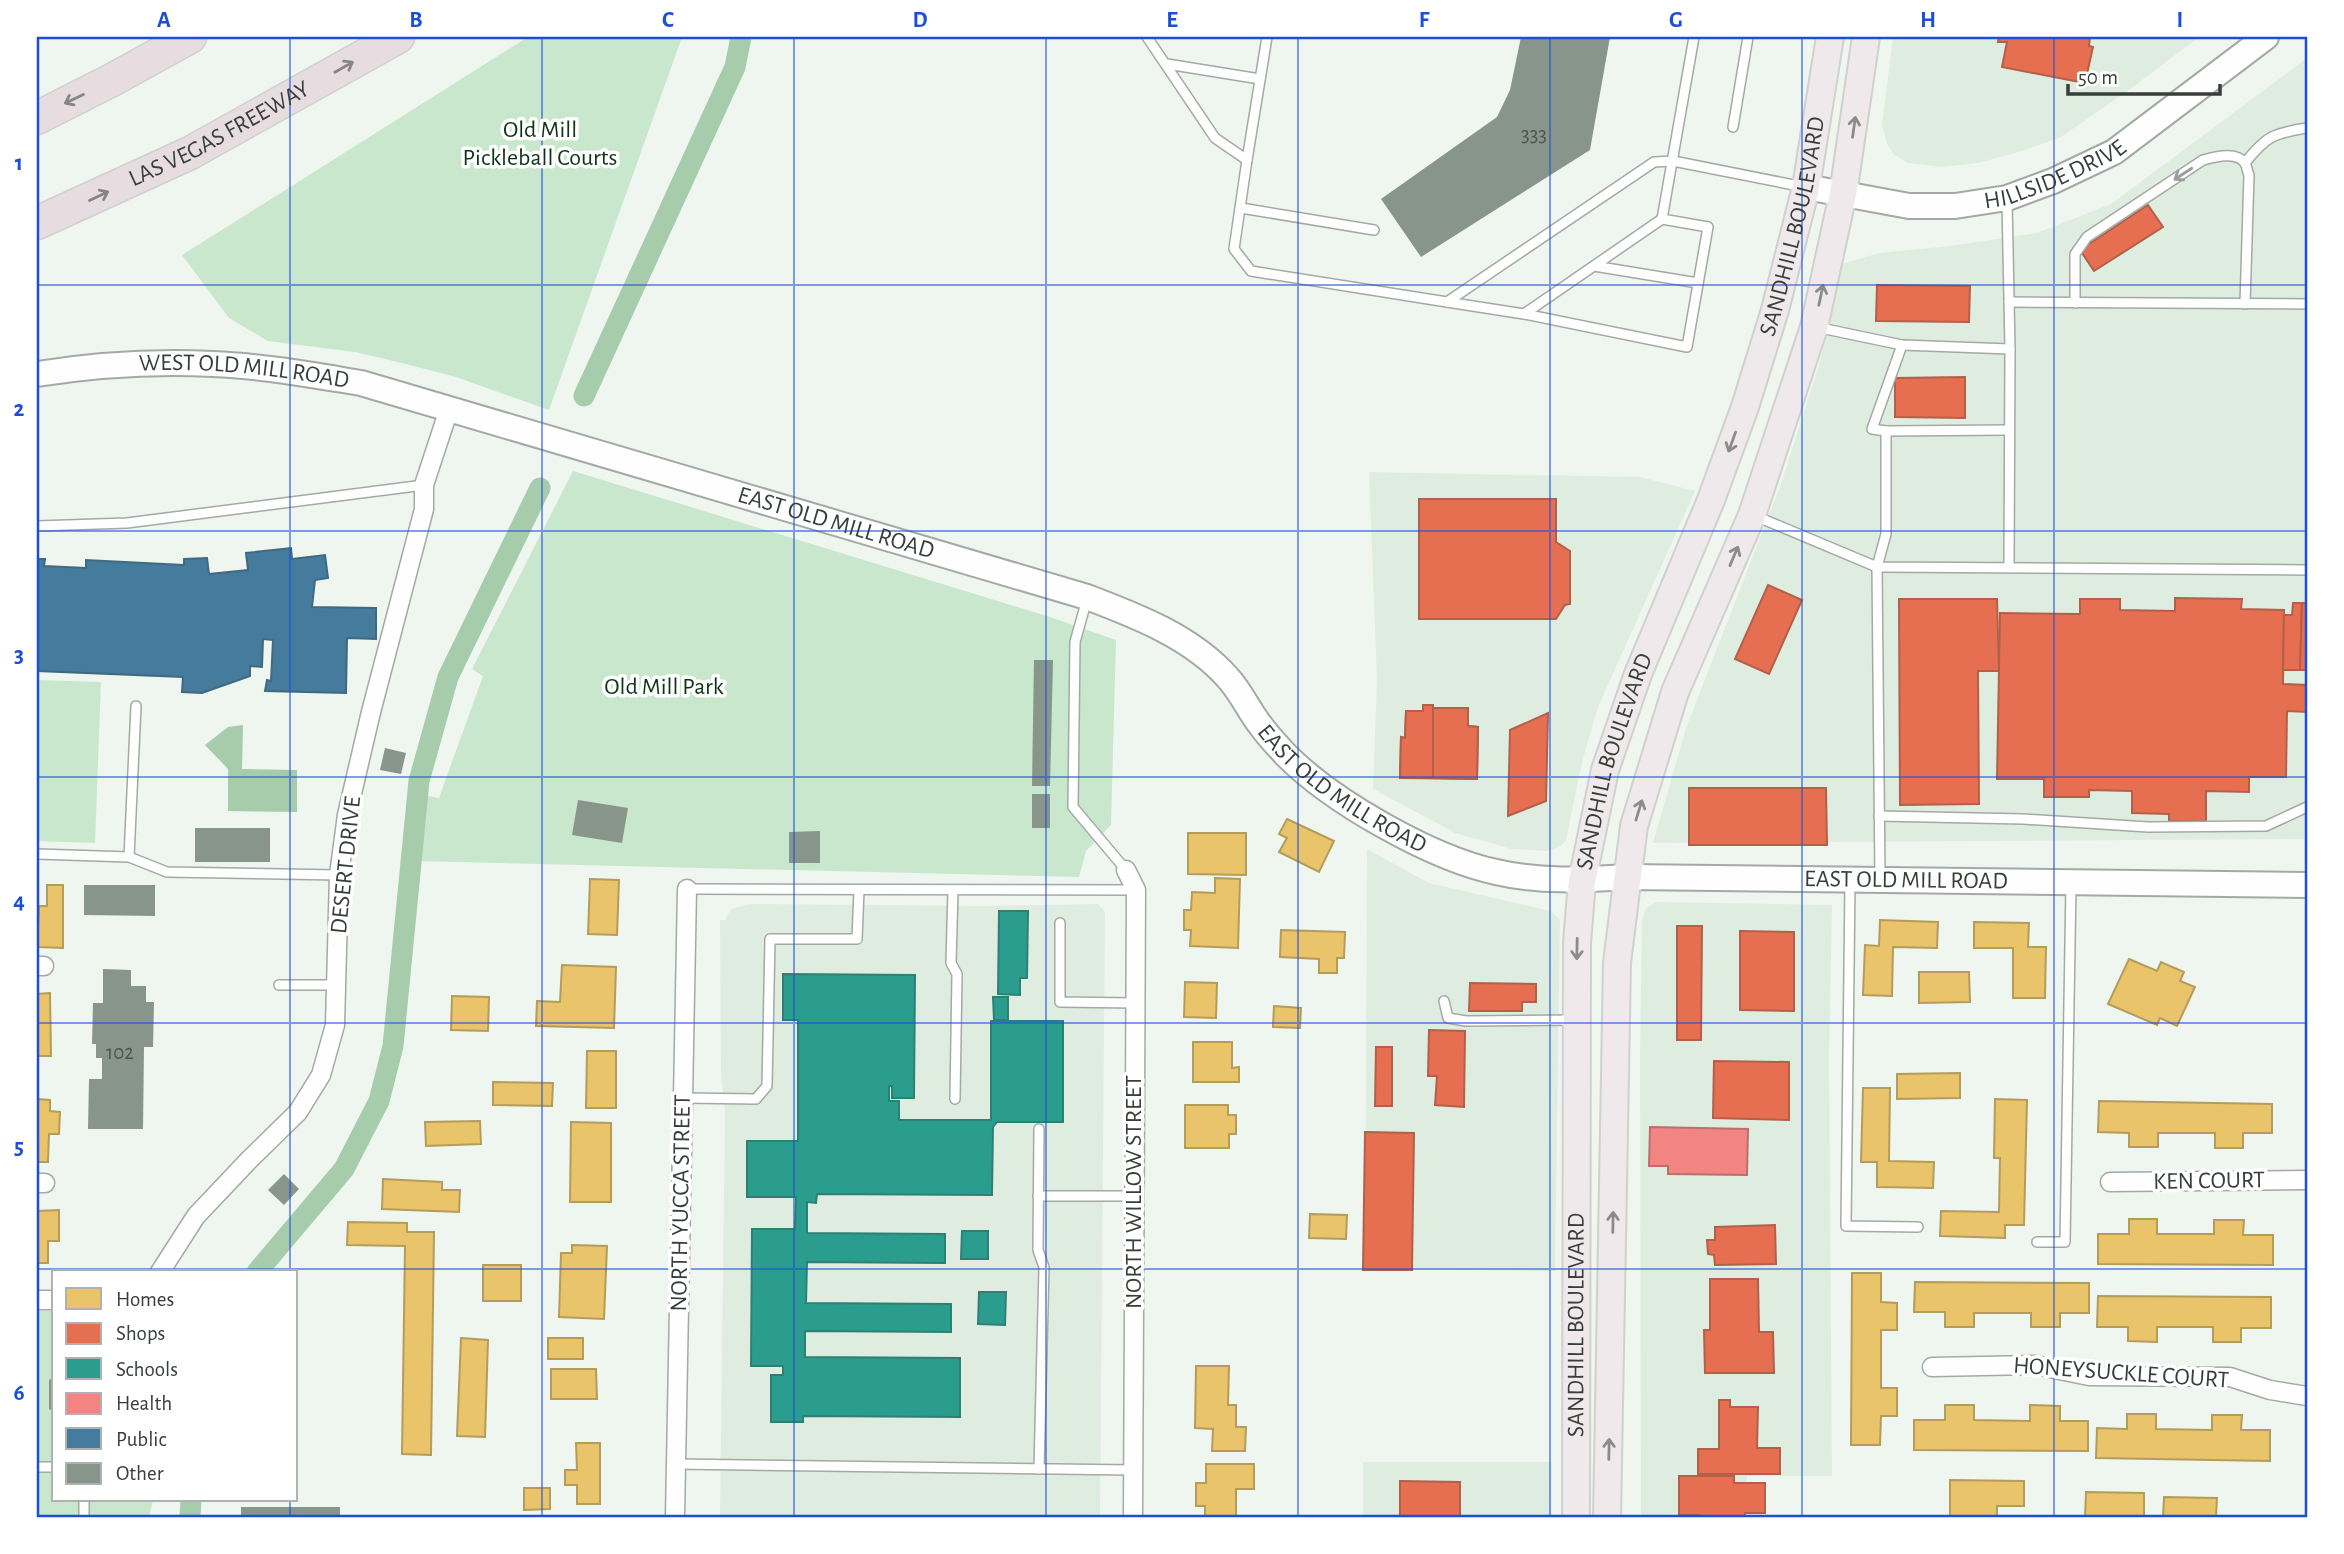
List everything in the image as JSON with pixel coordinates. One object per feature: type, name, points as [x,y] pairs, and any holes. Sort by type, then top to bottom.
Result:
[{"type":"highway","points":[[112,80],[177,37]]},
{"type":"highway","points":[[37,118],[190,37]]},
{"type":"highway","name":"LAS VEGAS FREEWAY","points":[[37,223],[190,153],[398,37]]},
{"type":"main road","name":"SANDHILL BOULEVARD","points":[[1576,1517],[1577,943],[1582,881],[1605,770],[1638,674],[1711,500],[1745,407],[1775,310],[1806,187],[1830,37]]},
{"type":"main road","name":"SANDHILL BOULEVARD","points":[[1607,1517],[1617,963],[1634,826],[1675,692],[1752,515],[1814,327],[1843,194],[1866,37]]},
{"type":"main road","points":[[1577,1223],[1587,1250],[1587,1369],[1610,1386]]},
{"type":"street","name":"HILLSIDE DRIVE","points":[[1806,187],[1909,206],[1955,206],[2007,198],[2114,152],[2266,37]]},
{"type":"street","name":"WEST OLD MILL ROAD","points":[[37,374],[152,363],[213,364],[288,371],[361,383],[449,409]]},
{"type":"street","name":"EAST OLD MILL ROAD","points":[[449,409],[1087,597],[1131,614],[1202,653],[1229,678],[1261,727],[1287,756],[1348,804],[1430,849],[1496,872],[1582,881],[1628,877],[2307,885]]},
{"type":"street","name":"DESERT DRIVE","points":[[161,1270],[196,1216],[298,1112],[321,1075],[335,1025],[339,876],[347,815],[424,509],[424,485],[449,409]]},
{"type":"street","name":"NORTH WILLOW STREET","points":[[1126,870],[1136,890],[1132,1517]]},
{"type":"street","name":"NORTH YUCCA STREET","points":[[675,1517],[687,889]]},
{"type":"street","name":"KEN COURT","points":[[2110,1182],[2307,1180]]},
{"type":"street","name":"HONEYSUCKLE COURT","points":[[1932,1367],[2035,1364],[2090,1376],[2230,1377],[2270,1390],[2307,1396]]},
{"type":"lane","points":[[1147,37],[1215,138],[1247,160]]},
{"type":"lane","points":[[1267,37],[1234,249],[1251,271],[1524,314],[1687,346],[1708,227],[1662,219],[1524,314]]},
{"type":"lane","points":[[1662,219],[1694,37]]},
{"type":"lane","points":[[1733,127],[1748,37]]},
{"type":"lane","points":[[1167,64],[1260,79]]},
{"type":"lane","points":[[2245,163],[2258,146],[2279,133],[2307,128]]},
{"type":"lane","points":[[2075,303],[2075,254],[2087,237],[2203,160],[2224,155],[2245,163],[2249,175],[2245,304]]},
{"type":"lane","points":[[1447,302],[1654,162],[1673,161],[1806,187]]},
{"type":"lane","points":[[2007,198],[2010,349],[2009,567]]},
{"type":"lane","points":[[1241,208],[1374,230]]},
{"type":"lane","points":[[1594,266],[1698,283]]},
{"type":"lane","points":[[2009,302],[2307,304]]},
{"type":"lane","points":[[1814,327],[1902,345],[2010,349]]},
{"type":"lane","points":[[1902,345],[1872,429],[2009,430]]},
{"type":"lane","points":[[1880,880],[1877,567],[1886,534],[1886,431]]},
{"type":"lane","points":[[37,526],[127,523],[424,485]]},
{"type":"lane","points":[[1752,515],[1877,567],[2307,570]]},
{"type":"lane","points":[[1087,597],[1075,642],[1073,807],[1126,870]]},
{"type":"lane","points":[[129,857],[136,706]]},
{"type":"lane","points":[[1879,816],[2023,819],[2148,827],[2266,826],[2307,807]]},
{"type":"lane","points":[[37,854],[129,857],[167,873],[339,876]]},
{"type":"lane","points":[[1850,880],[1846,1226],[1918,1227]]},
{"type":"lane","points":[[2037,1242],[2065,1242],[2071,882]]},
{"type":"lane","points":[[687,889],[1136,890]]},
{"type":"lane","points":[[683,1098],[756,1099],[767,1086],[769,939],[857,939],[859,890]]},
{"type":"lane","points":[[953,890],[951,963],[957,974],[955,1099]]},
{"type":"lane","points":[[1060,923],[1060,1002],[1135,1003]]},
{"type":"lane","points":[[279,985],[336,985]]},
{"type":"lane","points":[[1444,1001],[1448,1018],[1466,1021],[1577,1020]]},
{"type":"lane","points":[[1039,1129],[1038,1250],[1044,1268],[1039,1469]]},
{"type":"lane","points":[[1038,1196],[1134,1196]]},
{"type":"lane","points":[[676,1464],[1133,1470]]},
{"type":"shaded area","points":[[1893,37],[2199,37],[2061,137],[1978,163],[1941,167],[1908,163],[1894,155],[1887,144],[1882,125]]},
{"type":"shaded area","points":[[2307,58],[2307,839],[1653,843],[1686,728],[1781,484],[1820,362],[1842,264],[1879,253],[2037,233],[2111,204]]},
{"type":"shaded area","points":[[1369,472],[1640,477],[1695,491],[1598,707],[1582,762],[1566,840],[1561,846],[1548,851],[1512,849],[1455,833],[1373,789],[1377,680]]},
{"type":"shaded area","points":[[243,725],[242,769],[297,770],[297,812],[228,811],[228,769],[205,745],[228,727]]},
{"type":"shaded area","points":[[1367,849],[1429,883],[1551,911],[1560,920],[1555,1271],[1365,1269]]},
{"type":"shaded area","points":[[1656,902],[1832,905],[1829,1058],[1832,1476],[1747,1476],[1746,1517],[1641,1517],[1642,921],[1646,908]]},
{"type":"shaded area","points":[[749,904],[1098,904],[1105,912],[1100,1517],[720,1517],[725,1108],[721,1077],[720,920],[725,920],[731,909]]},
{"type":"shaded area","points":[[1363,1462],[1552,1462],[1551,1517],[1363,1517]]},
{"type":"green space","name":"Old Mill Pickleball Courts","points":[[528,37],[682,37],[549,410],[456,377],[398,362],[355,352],[268,341],[229,318],[182,255]]},
{"type":"green space","name":"Old Mill Park","points":[[573,471],[1047,616],[1116,640],[1111,825],[1086,851],[1079,877],[416,861],[423,795],[439,798],[483,676],[472,669]]},
{"type":"green space","points":[[37,680],[101,682],[95,843],[37,841]]},
{"type":"green space","points":[[37,1311],[52,1311],[52,1502],[153,1502],[149,1517],[37,1517]]},
{"type":"building: Homes","points":[[1287,819],[1334,841],[1319,872],[1279,852],[1287,838],[1279,834]]},
{"type":"building: Homes","points":[[1188,833],[1246,833],[1246,875],[1188,874]]},
{"type":"building: Homes","points":[[1215,878],[1240,879],[1238,948],[1190,946],[1191,930],[1184,930],[1184,910],[1191,910],[1192,892],[1215,893]]},
{"type":"building: Homes","points":[[590,879],[619,880],[617,935],[588,934]]},
{"type":"building: Homes","points":[[47,885],[63,885],[63,948],[37,947],[39,906],[47,906]]},
{"type":"building: Homes","points":[[1880,920],[1938,922],[1937,948],[1893,947],[1892,996],[1863,995],[1865,945],[1879,946]]},
{"type":"building: Homes","points":[[1974,922],[2029,923],[2028,947],[2046,947],[2045,998],[2013,998],[2013,948],[1974,948]]},
{"type":"building: Homes","points":[[1281,930],[1345,932],[1344,958],[1337,958],[1337,973],[1319,973],[1319,959],[1280,957]]},
{"type":"building: Homes","points":[[2129,959],[2157,971],[2161,962],[2184,972],[2180,981],[2195,987],[2177,1026],[2160,1018],[2157,1025],[2108,1004]]},
{"type":"building: Homes","points":[[562,965],[616,967],[614,1028],[536,1026],[537,1001],[560,1002]]},
{"type":"building: Homes","points":[[1919,972],[1969,972],[1970,1002],[1919,1003]]},
{"type":"building: Homes","points":[[1185,982],[1217,983],[1216,1018],[1184,1017]]},
{"type":"building: Homes","points":[[50,993],[51,1056],[37,1056],[37,994]]},
{"type":"building: Homes","points":[[452,996],[489,997],[488,1031],[451,1030]]},
{"type":"building: Homes","points":[[1274,1006],[1301,1008],[1300,1028],[1273,1027]]},
{"type":"building: Homes","points":[[1193,1042],[1232,1042],[1232,1068],[1239,1067],[1239,1082],[1193,1082]]},
{"type":"building: Homes","points":[[587,1051],[616,1051],[616,1108],[586,1108]]},
{"type":"building: Homes","points":[[1960,1073],[1960,1098],[1897,1099],[1897,1074]]},
{"type":"building: Homes","points":[[493,1082],[553,1083],[552,1106],[493,1105]]},
{"type":"building: Homes","points":[[1863,1088],[1890,1088],[1889,1161],[1934,1162],[1933,1188],[1877,1187],[1877,1162],[1861,1162]]},
{"type":"building: Homes","points":[[37,1099],[50,1100],[50,1111],[60,1112],[59,1134],[49,1134],[48,1162],[37,1162]]},
{"type":"building: Homes","points":[[1995,1099],[2027,1100],[2024,1225],[2005,1225],[2005,1238],[1940,1236],[1941,1211],[1999,1212],[2000,1158],[1994,1158]]},
{"type":"building: Homes","points":[[2099,1101],[2272,1104],[2272,1133],[2243,1133],[2243,1148],[2215,1148],[2215,1133],[2158,1133],[2158,1147],[2129,1147],[2129,1133],[2098,1132]]},
{"type":"building: Homes","points":[[1185,1105],[1228,1105],[1228,1115],[1236,1115],[1236,1134],[1229,1134],[1229,1148],[1185,1148]]},
{"type":"building: Homes","points":[[480,1121],[481,1144],[426,1146],[425,1122]]},
{"type":"building: Homes","points":[[571,1122],[611,1123],[611,1202],[570,1202]]},
{"type":"building: Homes","points":[[383,1179],[442,1182],[442,1190],[460,1190],[459,1212],[382,1209]]},
{"type":"building: Homes","points":[[59,1210],[59,1241],[48,1241],[48,1263],[37,1263],[37,1211]]},
{"type":"building: Homes","points":[[1310,1214],[1347,1215],[1346,1239],[1309,1238]]},
{"type":"building: Homes","points":[[2129,1219],[2157,1219],[2157,1234],[2214,1234],[2214,1220],[2244,1220],[2243,1235],[2273,1235],[2273,1265],[2098,1264],[2098,1234],[2129,1234]]},
{"type":"building: Homes","points":[[348,1222],[407,1223],[407,1232],[434,1232],[431,1455],[402,1454],[405,1246],[347,1245]]},
{"type":"building: Homes","points":[[572,1245],[607,1246],[604,1319],[559,1317],[561,1253],[572,1253]]},
{"type":"building: Homes","points":[[483,1265],[521,1265],[521,1301],[483,1301]]},
{"type":"building: Homes","points":[[1852,1273],[1881,1273],[1881,1302],[1897,1303],[1897,1330],[1881,1330],[1881,1388],[1897,1388],[1897,1416],[1881,1416],[1880,1445],[1851,1445]]},
{"type":"building: Homes","points":[[1915,1282],[2089,1283],[2089,1313],[2060,1313],[2060,1327],[2031,1327],[2031,1313],[1974,1313],[1974,1327],[1945,1327],[1945,1312],[1914,1312]]},
{"type":"building: Homes","points":[[2098,1296],[2271,1297],[2271,1328],[2241,1328],[2241,1342],[2213,1342],[2213,1327],[2157,1327],[2157,1342],[2128,1341],[2128,1327],[2097,1327]]},
{"type":"building: Homes","points":[[461,1338],[488,1340],[485,1437],[457,1436]]},
{"type":"building: Homes","points":[[548,1338],[583,1338],[583,1359],[548,1359]]},
{"type":"building: Homes","points":[[1196,1366],[1229,1366],[1228,1405],[1236,1405],[1236,1427],[1246,1427],[1245,1451],[1212,1451],[1213,1429],[1195,1428]]},
{"type":"building: Homes","points":[[551,1369],[596,1369],[597,1399],[551,1399]]},
{"type":"building: Homes","points":[[1945,1405],[1974,1405],[1974,1420],[2030,1421],[2030,1405],[2060,1406],[2060,1421],[2088,1421],[2088,1451],[1914,1450],[1914,1420],[1945,1420]]},
{"type":"building: Homes","points":[[2127,1414],[2156,1414],[2156,1429],[2212,1430],[2212,1415],[2242,1415],[2241,1430],[2270,1430],[2270,1461],[2096,1458],[2097,1428],[2127,1429]]},
{"type":"building: Homes","points":[[576,1443],[600,1443],[600,1504],[577,1504],[577,1485],[565,1485],[565,1470],[577,1470]]},
{"type":"building: Homes","points":[[1206,1464],[1254,1464],[1254,1489],[1236,1489],[1236,1517],[1205,1517],[1205,1506],[1196,1506],[1196,1483],[1206,1483]]},
{"type":"building: Homes","points":[[1950,1480],[2024,1481],[2024,1506],[1997,1506],[1997,1517],[1950,1517]]},
{"type":"building: Homes","points":[[524,1488],[550,1488],[550,1509],[524,1510]]},
{"type":"building: Homes","points":[[2086,1492],[2144,1493],[2144,1517],[2085,1517]]},
{"type":"building: Homes","points":[[2164,1497],[2217,1498],[2216,1517],[2163,1517]]},
{"type":"building: Shops","points":[[1999,37],[2090,37],[2089,46],[2093,47],[2085,83],[2002,67],[2007,42],[1998,42]]},
{"type":"building: Shops","points":[[2148,205],[2163,227],[2094,271],[2080,250]]},
{"type":"building: Shops","points":[[1877,285],[1970,286],[1969,322],[1876,321]]},
{"type":"building: Shops","points":[[1965,377],[1965,418],[1895,417],[1895,378]]},
{"type":"building: Shops","points":[[1419,499],[1556,499],[1556,542],[1570,551],[1570,604],[1565,605],[1556,619],[1419,619]]},
{"type":"building: Shops","points":[[1768,585],[1802,600],[1769,674],[1735,659]]},
{"type":"building: Shops","points":[[2175,598],[2242,599],[2241,609],[2284,610],[2283,684],[2307,685],[2307,712],[2287,711],[2286,777],[2249,777],[2249,792],[2206,791],[2206,821],[2169,821],[2169,814],[2132,813],[2132,791],[2089,790],[2089,797],[2044,797],[2044,779],[1997,779],[2000,613],[2080,614],[2080,599],[2120,599],[2120,610],[2175,611]]},
{"type":"building: Shops","points":[[1899,599],[1997,599],[1999,671],[1978,671],[1979,804],[1900,805]]},
{"type":"building: Shops","points":[[2293,603],[2302,603],[2300,670],[2283,670],[2284,615],[2292,615]]},
{"type":"building: Shops","points":[[2302,603],[2307,603],[2307,670],[2300,670]]},
{"type":"building: Shops","points":[[1423,705],[1433,705],[1433,708],[1468,708],[1468,726],[1478,727],[1477,779],[1400,778],[1401,737],[1405,738],[1406,711],[1423,711]]},
{"type":"building: Shops","points":[[1423,705],[1433,705],[1433,778],[1400,778],[1401,737],[1405,738],[1406,711],[1423,711]]},
{"type":"building: Shops","points":[[1433,708],[1468,708],[1468,726],[1478,727],[1477,779],[1433,778]]},
{"type":"building: Shops","points":[[1548,713],[1546,801],[1508,816],[1510,730]]},
{"type":"building: Shops","points":[[1689,788],[1826,788],[1827,845],[1689,845]]},
{"type":"building: Shops","points":[[1677,926],[1702,926],[1701,1040],[1677,1040]]},
{"type":"building: Shops","points":[[1740,931],[1794,932],[1794,1011],[1740,1010]]},
{"type":"building: Shops","points":[[1470,983],[1536,984],[1536,1002],[1522,1002],[1522,1011],[1469,1011]]},
{"type":"building: Shops","points":[[1429,1030],[1465,1031],[1464,1107],[1435,1105],[1437,1076],[1428,1076]]},
{"type":"building: Shops","points":[[1376,1047],[1392,1047],[1392,1106],[1375,1106]]},
{"type":"building: Shops","points":[[1714,1061],[1789,1062],[1789,1120],[1713,1118]]},
{"type":"building: Shops","points":[[1365,1132],[1414,1133],[1412,1270],[1363,1270]]},
{"type":"building: Shops","points":[[1775,1225],[1776,1264],[1715,1265],[1714,1255],[1708,1254],[1707,1240],[1715,1240],[1715,1227]]},
{"type":"building: Shops","points":[[1710,1279],[1758,1279],[1759,1332],[1773,1332],[1774,1373],[1705,1373],[1704,1330],[1710,1330]]},
{"type":"building: Shops","points":[[1719,1400],[1730,1400],[1730,1407],[1758,1407],[1757,1448],[1780,1448],[1780,1474],[1698,1474],[1698,1449],[1719,1449]]},
{"type":"building: Shops","points":[[1679,1476],[1734,1476],[1734,1483],[1765,1483],[1765,1513],[1745,1513],[1745,1517],[1679,1515]]},
{"type":"building: Shops","points":[[1400,1481],[1460,1482],[1460,1517],[1400,1517]]},
{"type":"building: Schools","points":[[999,911],[1028,911],[1027,978],[1020,978],[1020,995],[998,994]]},
{"type":"building: Schools","points":[[783,974],[915,975],[914,1098],[892,1098],[892,1086],[889,1086],[889,1101],[899,1101],[899,1120],[991,1120],[991,1021],[1063,1021],[1063,1122],[997,1122],[993,1127],[992,1195],[817,1194],[816,1203],[807,1202],[807,1233],[945,1234],[945,1263],[807,1262],[806,1303],[951,1304],[951,1332],[805,1331],[805,1357],[960,1358],[960,1417],[803,1416],[803,1422],[771,1422],[771,1375],[783,1375],[783,1366],[751,1366],[752,1229],[795,1229],[796,1197],[747,1197],[747,1141],[798,1141],[798,1020],[783,1020]]},
{"type":"building: Schools","points":[[993,997],[1008,997],[1008,1020],[994,1020]]},
{"type":"building: Schools","points":[[962,1231],[988,1231],[988,1259],[961,1259]]},
{"type":"building: Schools","points":[[979,1292],[1006,1292],[1005,1325],[978,1324]]},
{"type":"building: Health","points":[[1650,1127],[1748,1129],[1747,1175],[1668,1174],[1668,1166],[1649,1166]]},
{"type":"building: Public","points":[[291,548],[292,559],[325,555],[328,578],[315,580],[312,607],[376,608],[376,639],[347,638],[346,693],[265,691],[267,680],[271,681],[273,640],[263,639],[262,667],[250,666],[250,676],[202,693],[182,692],[183,677],[37,671],[37,559],[45,559],[44,566],[86,568],[86,560],[184,565],[184,559],[207,558],[209,574],[248,570],[246,553]]},
{"type":"building: Other","points":[[1521,37],[1610,37],[1590,150],[1421,257],[1381,199],[1497,117],[1510,90]]},
{"type":"building: Other","points":[[1034,660],[1053,660],[1050,786],[1032,786]]},
{"type":"building: Other","points":[[385,748],[406,753],[401,774],[380,770]]},
{"type":"building: Other","points":[[1032,794],[1050,794],[1050,828],[1032,828]]},
{"type":"building: Other","points":[[578,800],[628,808],[622,843],[572,835]]},
{"type":"building: Other","points":[[195,828],[270,828],[270,862],[195,862]]},
{"type":"building: Other","points":[[820,831],[820,863],[789,863],[789,832]]},
{"type":"building: Other","points":[[84,885],[155,885],[155,916],[84,915]]},
{"type":"building: Other","points":[[103,969],[131,970],[131,986],[146,986],[146,1002],[154,1002],[153,1047],[144,1047],[143,1129],[88,1129],[89,1079],[102,1079],[102,1058],[96,1058],[96,1044],[92,1044],[93,1003],[103,1003]]},
{"type":"building: Other","points":[[284,1174],[299,1189],[284,1205],[268,1190]]},
{"type":"building: Other","points":[[52,1378],[52,1411],[49,1409],[49,1380]]},
{"type":"building: Other","points":[[241,1507],[340,1507],[340,1517],[241,1517]]},
{"type":"waterway","points":[[584,396],[735,67],[741,37]]},
{"type":"waterway","points":[[259,1270],[344,1169],[379,1101],[393,1046],[419,781],[448,677],[540,488]]},
{"type":"waterway","points":[[190,1517],[191,1502]]}]
